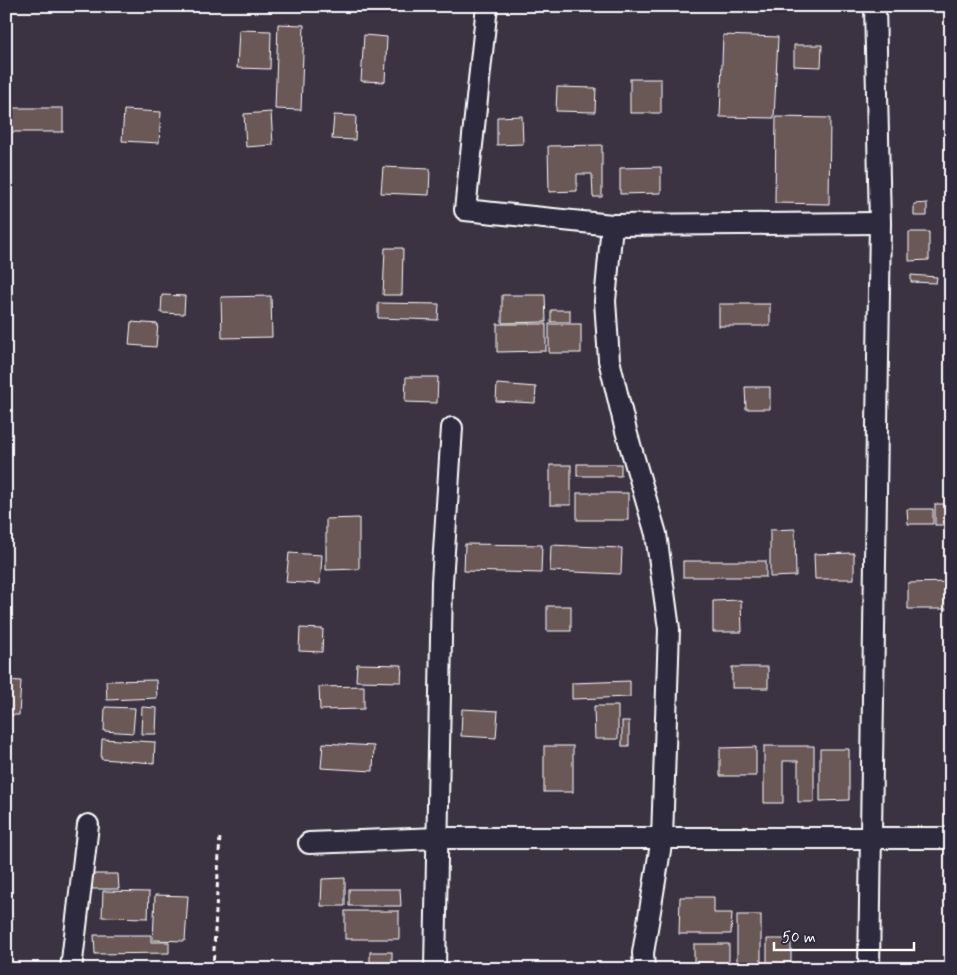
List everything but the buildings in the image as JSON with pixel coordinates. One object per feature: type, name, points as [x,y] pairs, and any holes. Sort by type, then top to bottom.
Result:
[{"type":"street","points":[[487,6],[465,210],[612,225],[880,223]]},
{"type":"street","points":[[869,969],[880,223],[875,6]]},
{"type":"street","points":[[612,225],[605,301],[609,360],[626,432],[656,534],[669,629],[662,838],[643,953],[644,969]]},
{"type":"street","points":[[435,969],[442,582],[452,428]]},
{"type":"street","points":[[70,969],[88,825]]},
{"type":"street","points":[[309,843],[438,838],[951,838]]},
{"type":"path","points":[[212,969],[220,835]]}]
